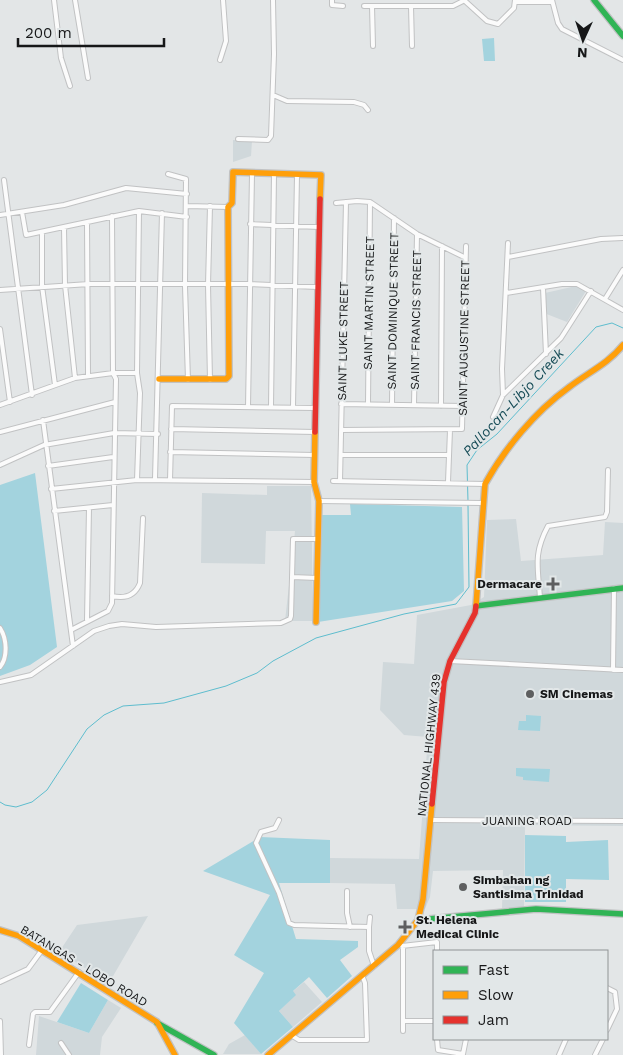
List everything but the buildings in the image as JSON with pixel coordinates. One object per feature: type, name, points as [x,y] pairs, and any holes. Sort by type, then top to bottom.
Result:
[{"type":"main road","points":[[594,0],[623,36]]},
{"type":"main road","points":[[159,379],[210,380],[226,379],[229,376],[228,207],[232,203],[233,172],[321,175],[314,455],[314,482],[319,501],[316,622]]},
{"type":"main road","name":"NATIONAL HIGHWAY 439","points":[[268,1055],[400,946],[418,920],[423,899],[443,689],[450,662],[472,622],[476,606],[482,503],[485,484],[496,466],[540,412],[569,387],[609,362],[623,345]]},
{"type":"main road","points":[[476,606],[623,588]]},
{"type":"main road","points":[[418,920],[536,909],[623,914]]},
{"type":"main road","name":"BATANGAS - LOBO ROAD","points":[[0,930],[19,936],[157,1022],[214,1055]]},
{"type":"main road","points":[[157,1022],[175,1055]]},
{"type":"street","points":[[54,0],[61,58],[70,86]]},
{"type":"street","points":[[75,0],[88,78]]},
{"type":"street","points":[[220,60],[226,42],[223,0]]},
{"type":"street","points":[[238,139],[270,139],[273,95],[273,0]]},
{"type":"street","points":[[332,0],[332,5],[343,6]]},
{"type":"street","points":[[364,6],[453,6],[465,1],[487,21],[498,24],[514,8],[515,1],[552,1],[558,23],[562,29],[623,60]]},
{"type":"street","points":[[372,6],[373,46]]},
{"type":"street","points":[[412,6],[412,46]]},
{"type":"street","points":[[273,95],[287,101],[354,102],[364,105],[368,110]]},
{"type":"street","points":[[168,174],[186,179],[185,286],[188,380]]},
{"type":"street","points":[[248,407],[252,174]]},
{"type":"street","points":[[271,407],[271,285],[274,174]]},
{"type":"street","points":[[293,407],[297,175]]},
{"type":"street","points":[[4,180],[32,395]]},
{"type":"street","points":[[0,215],[64,205],[126,188],[187,194]]},
{"type":"street","name":"SAINT LUKE STREET","points":[[340,481],[346,202]]},
{"type":"street","points":[[336,203],[370,202],[417,234],[464,257]]},
{"type":"street","name":"SAINT MARTIN STREET","points":[[368,404],[370,202]]},
{"type":"street","points":[[187,206],[228,207]]},
{"type":"street","points":[[210,206],[208,285],[210,380]]},
{"type":"street","points":[[22,212],[26,235],[139,212],[162,213],[187,218]]},
{"type":"street","points":[[137,480],[140,393],[137,373],[139,212]]},
{"type":"street","points":[[155,480],[158,434],[162,213]]},
{"type":"street","points":[[71,630],[108,610],[112,596],[112,481],[116,379],[113,373],[112,216]]},
{"type":"street","name":"SAINT DOMINIQUE STREET","points":[[392,405],[394,218]]},
{"type":"street","points":[[87,222],[89,284],[88,375]]},
{"type":"street","points":[[250,224],[319,227]]},
{"type":"street","points":[[64,228],[65,285],[76,378]]},
{"type":"street","points":[[42,233],[42,286],[54,384]]},
{"type":"street","name":"SAINT FRANCIS STREET","points":[[414,405],[417,234]]},
{"type":"street","points":[[508,257],[601,239],[623,238]]},
{"type":"street","points":[[503,395],[502,369],[508,243]]},
{"type":"street","points":[[441,406],[442,246]]},
{"type":"street","name":"SAINT AUGUSTINE STREET","points":[[450,430],[462,429],[464,257],[466,246]]},
{"type":"street","points":[[605,299],[623,270]]},
{"type":"street","points":[[0,290],[89,284],[185,286],[249,284],[317,287]]},
{"type":"street","points":[[506,293],[570,284],[592,291],[623,310]]},
{"type":"street","points":[[543,288],[546,354]]},
{"type":"street","points":[[493,417],[503,395],[546,354],[571,326],[592,291]]},
{"type":"street","points":[[0,330],[10,402]]},
{"type":"street","points":[[0,405],[32,395],[54,384],[88,375],[137,373]]},
{"type":"street","points":[[0,432],[115,402]]},
{"type":"street","points":[[341,404],[463,406]]},
{"type":"street","points":[[170,480],[172,406],[315,408]]},
{"type":"street","points":[[42,420],[73,646]]},
{"type":"street","points":[[171,429],[315,432]]},
{"type":"street","points":[[341,430],[450,430],[448,482]]},
{"type":"street","points":[[0,464],[44,445],[114,433],[158,434]]},
{"type":"street","points":[[170,452],[314,455]]},
{"type":"street","points":[[341,455],[450,455]]},
{"type":"street","points":[[48,466],[113,457]]},
{"type":"street","points":[[540,598],[537,562],[538,544],[548,526],[605,517],[607,512],[608,470]]},
{"type":"street","points":[[51,489],[112,481],[137,480],[314,482]]},
{"type":"street","points":[[333,481],[471,482],[485,484]]},
{"type":"street","points":[[319,501],[482,503]]},
{"type":"street","points":[[54,511],[113,505]]},
{"type":"street","points":[[87,620],[89,508]]},
{"type":"street","points":[[112,596],[129,597],[138,590],[140,583],[143,518]]},
{"type":"street","points":[[0,682],[31,675],[94,631],[122,624],[156,627],[281,623],[290,619],[293,539],[317,539]]},
{"type":"street","points":[[292,577],[317,578]]},
{"type":"street","points":[[613,670],[614,588]]},
{"type":"street","points":[[0,628],[5,638],[4,662],[0,667]]},
{"type":"street","points":[[450,662],[623,670]]},
{"type":"street","points":[[279,820],[275,828],[261,832],[256,843],[280,893],[289,922],[294,925],[369,927]]},
{"type":"street","name":"JUANING ROAD","points":[[431,820],[623,821]]},
{"type":"street","points":[[347,891],[347,913],[350,927]]},
{"type":"street","points":[[370,917],[369,951],[374,966]]},
{"type":"street","points":[[403,1031],[400,946],[437,942],[437,950]]},
{"type":"street","points":[[0,982],[28,969],[42,950]]},
{"type":"street","points":[[29,1045],[33,1014],[35,1012],[50,1012],[78,972]]},
{"type":"street","points":[[291,1035],[299,1040],[367,1040],[365,983],[362,976]]},
{"type":"street","points":[[608,988],[615,992],[617,1005],[608,1028]]},
{"type":"street","points":[[403,1020],[433,1021]]},
{"type":"street","points":[[0,1021],[2,1055]]},
{"type":"street","points":[[436,1040],[438,1050],[462,1054],[466,1040]]},
{"type":"street","points":[[559,1055],[566,1040]]},
{"type":"street","points":[[595,1055],[602,1040]]},
{"type":"street","points":[[61,1043],[69,1055]]},
{"type":"shaded area","points":[[494,38],[495,61],[484,61],[482,39]]},
{"type":"shaded area","points":[[233,140],[252,141],[251,156],[233,162]]},
{"type":"shaded area","points":[[576,286],[586,291],[567,322],[544,313],[545,293]]},
{"type":"shaded area","points":[[35,473],[57,647],[30,665],[0,676],[0,485]]},
{"type":"shaded area","points":[[267,486],[311,486],[313,621],[285,621],[295,531],[266,531],[265,564],[201,563],[202,493],[267,495]]},
{"type":"shaded area","points":[[350,504],[462,507],[464,591],[452,601],[318,622],[321,515],[351,515]]},
{"type":"shaded area","points":[[516,519],[521,561],[603,555],[605,522],[623,523],[623,826],[525,825],[524,907],[502,908],[503,870],[433,871],[430,897],[425,909],[397,909],[395,884],[330,883],[330,858],[419,859],[428,737],[404,735],[380,710],[383,662],[414,664],[417,615],[471,605],[484,597],[487,520]]},
{"type":"shaded area","points":[[526,715],[541,716],[540,731],[518,730],[519,721],[526,721]]},
{"type":"shaded area","points":[[516,768],[550,769],[549,782],[523,780],[523,777],[516,776]]},
{"type":"shaded area","points":[[525,835],[566,836],[566,842],[608,840],[609,880],[566,879],[566,902],[525,902]]},
{"type":"shaded area","points":[[260,837],[330,840],[330,883],[279,883],[296,939],[358,941],[358,947],[340,960],[352,976],[327,998],[309,977],[293,991],[296,995],[279,1011],[293,1027],[261,1054],[234,1023],[264,973],[234,955],[270,895],[203,871]]},
{"type":"shaded area","points":[[148,916],[109,983],[59,952],[77,925]]},
{"type":"shaded area","points":[[304,982],[322,1002],[293,1027],[279,1011],[295,995],[292,992]]},
{"type":"shaded area","points":[[81,983],[108,1000],[89,1033],[57,1022]]},
{"type":"shaded area","points":[[108,1000],[121,1008],[102,1037],[100,1055],[36,1055],[39,1016],[89,1033]]},
{"type":"shaded area","points":[[245,1035],[261,1054],[223,1054],[229,1044]]},
{"type":"waterway","name":"Pallocan-Libjo Creek","points":[[468,501],[467,465],[477,450],[497,434],[596,327],[612,323],[623,328]]},
{"type":"waterway","name":"Pallocan-Libjo Creek","points":[[0,802],[16,807],[32,802],[47,790],[87,729],[104,715],[123,706],[164,703],[226,686],[257,673],[273,661],[316,638],[404,614],[456,604],[469,587],[468,505]]},
{"type":"traffic: fast","points":[[594,0],[623,36]]},
{"type":"traffic: fast","points":[[476,606],[623,588]]},
{"type":"traffic: fast","points":[[418,920],[536,909],[623,914]]},
{"type":"traffic: fast","points":[[157,1023],[214,1055]]},
{"type":"traffic: slow","points":[[159,379],[226,379],[229,376],[228,207],[232,203],[233,172],[321,175],[320,199]]},
{"type":"traffic: slow","points":[[476,606],[485,484],[511,444],[533,419],[575,383],[604,363],[623,345]]},
{"type":"traffic: slow","points":[[315,432],[314,482],[319,501],[316,622]]},
{"type":"traffic: slow","points":[[268,1055],[398,945],[418,920],[423,899],[432,804]]},
{"type":"traffic: slow","points":[[0,930],[19,936],[157,1022],[175,1055]]},
{"type":"traffic: jam","points":[[315,432],[320,199]]},
{"type":"traffic: jam","points":[[432,804],[444,682],[450,661],[475,613],[476,606]]},
{"type":"place","name":"Dermacare","points":[[553,584]]},
{"type":"place","name":"SM Cinemas","points":[[530,694]]},
{"type":"place","name":"Simbahan ng Santisima Trinidad","points":[[463,887]]},
{"type":"place","name":"St. Helena Medical Clinic","points":[[405,927]]}]
